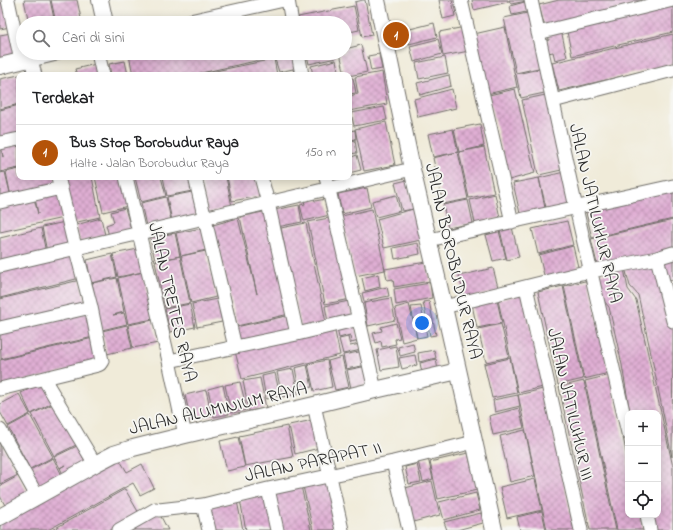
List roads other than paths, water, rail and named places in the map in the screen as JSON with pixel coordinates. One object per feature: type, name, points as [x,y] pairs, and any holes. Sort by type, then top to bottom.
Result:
[{"type":"street","points":[[8,0],[16,27]]},
{"type":"street","points":[[100,0],[103,16]]},
{"type":"street","points":[[212,16],[284,0]]},
{"type":"street","points":[[288,0],[291,16]]},
{"type":"street","name":"JALAN BOROBUDUR RAYA","points":[[377,0],[412,168],[494,530]]},
{"type":"street","points":[[461,0],[512,222]]},
{"type":"street","name":"JALAN JATILUHUR RAYA","points":[[531,0],[590,271],[625,420]]},
{"type":"street","points":[[538,33],[673,0]]},
{"type":"street","points":[[0,66],[26,60],[33,72]]},
{"type":"street","points":[[100,60],[102,72]]},
{"type":"street","points":[[299,60],[301,72]]},
{"type":"street","points":[[553,101],[673,70]]},
{"type":"street","points":[[0,143],[16,140]]},
{"type":"street","points":[[352,179],[412,168]]},
{"type":"street","name":"JALAN TRETES RAYA","points":[[127,180],[185,435]]},
{"type":"street","points":[[196,180],[235,347]]},
{"type":"street","points":[[263,180],[298,334]]},
{"type":"street","points":[[0,266],[268,203],[328,183],[345,180]]},
{"type":"street","points":[[0,202],[60,183],[91,307],[102,361],[98,365],[0,389]]},
{"type":"street","points":[[328,183],[376,390]]},
{"type":"street","points":[[429,240],[673,186]]},
{"type":"street","points":[[444,307],[590,271],[673,254]]},
{"type":"street","points":[[657,258],[672,313]]},
{"type":"street","name":"JALAN JATILUHUR III","points":[[526,287],[581,530]]},
{"type":"street","points":[[0,328],[91,307]]},
{"type":"street","points":[[169,362],[359,319]]},
{"type":"street","name":"JALAN ALUMINIUM RAYA","points":[[0,517],[114,454],[185,435],[458,371]]},
{"type":"street","points":[[44,379],[95,464]]},
{"type":"street","points":[[314,405],[342,530]]},
{"type":"street","points":[[0,430],[37,496]]},
{"type":"street","name":"JALAN PARAPAT II","points":[[118,530],[156,509],[159,510],[203,505],[474,442]]},
{"type":"street","points":[[393,462],[409,530]]},
{"type":"street","points":[[268,489],[277,530]]},
{"type":"street","points":[[203,505],[209,530]]},
{"type":"street","points":[[648,518],[650,530]]},
{"type":"place","name":"Bus Stop Borobudur Raya","points":[[396,35]]}]
